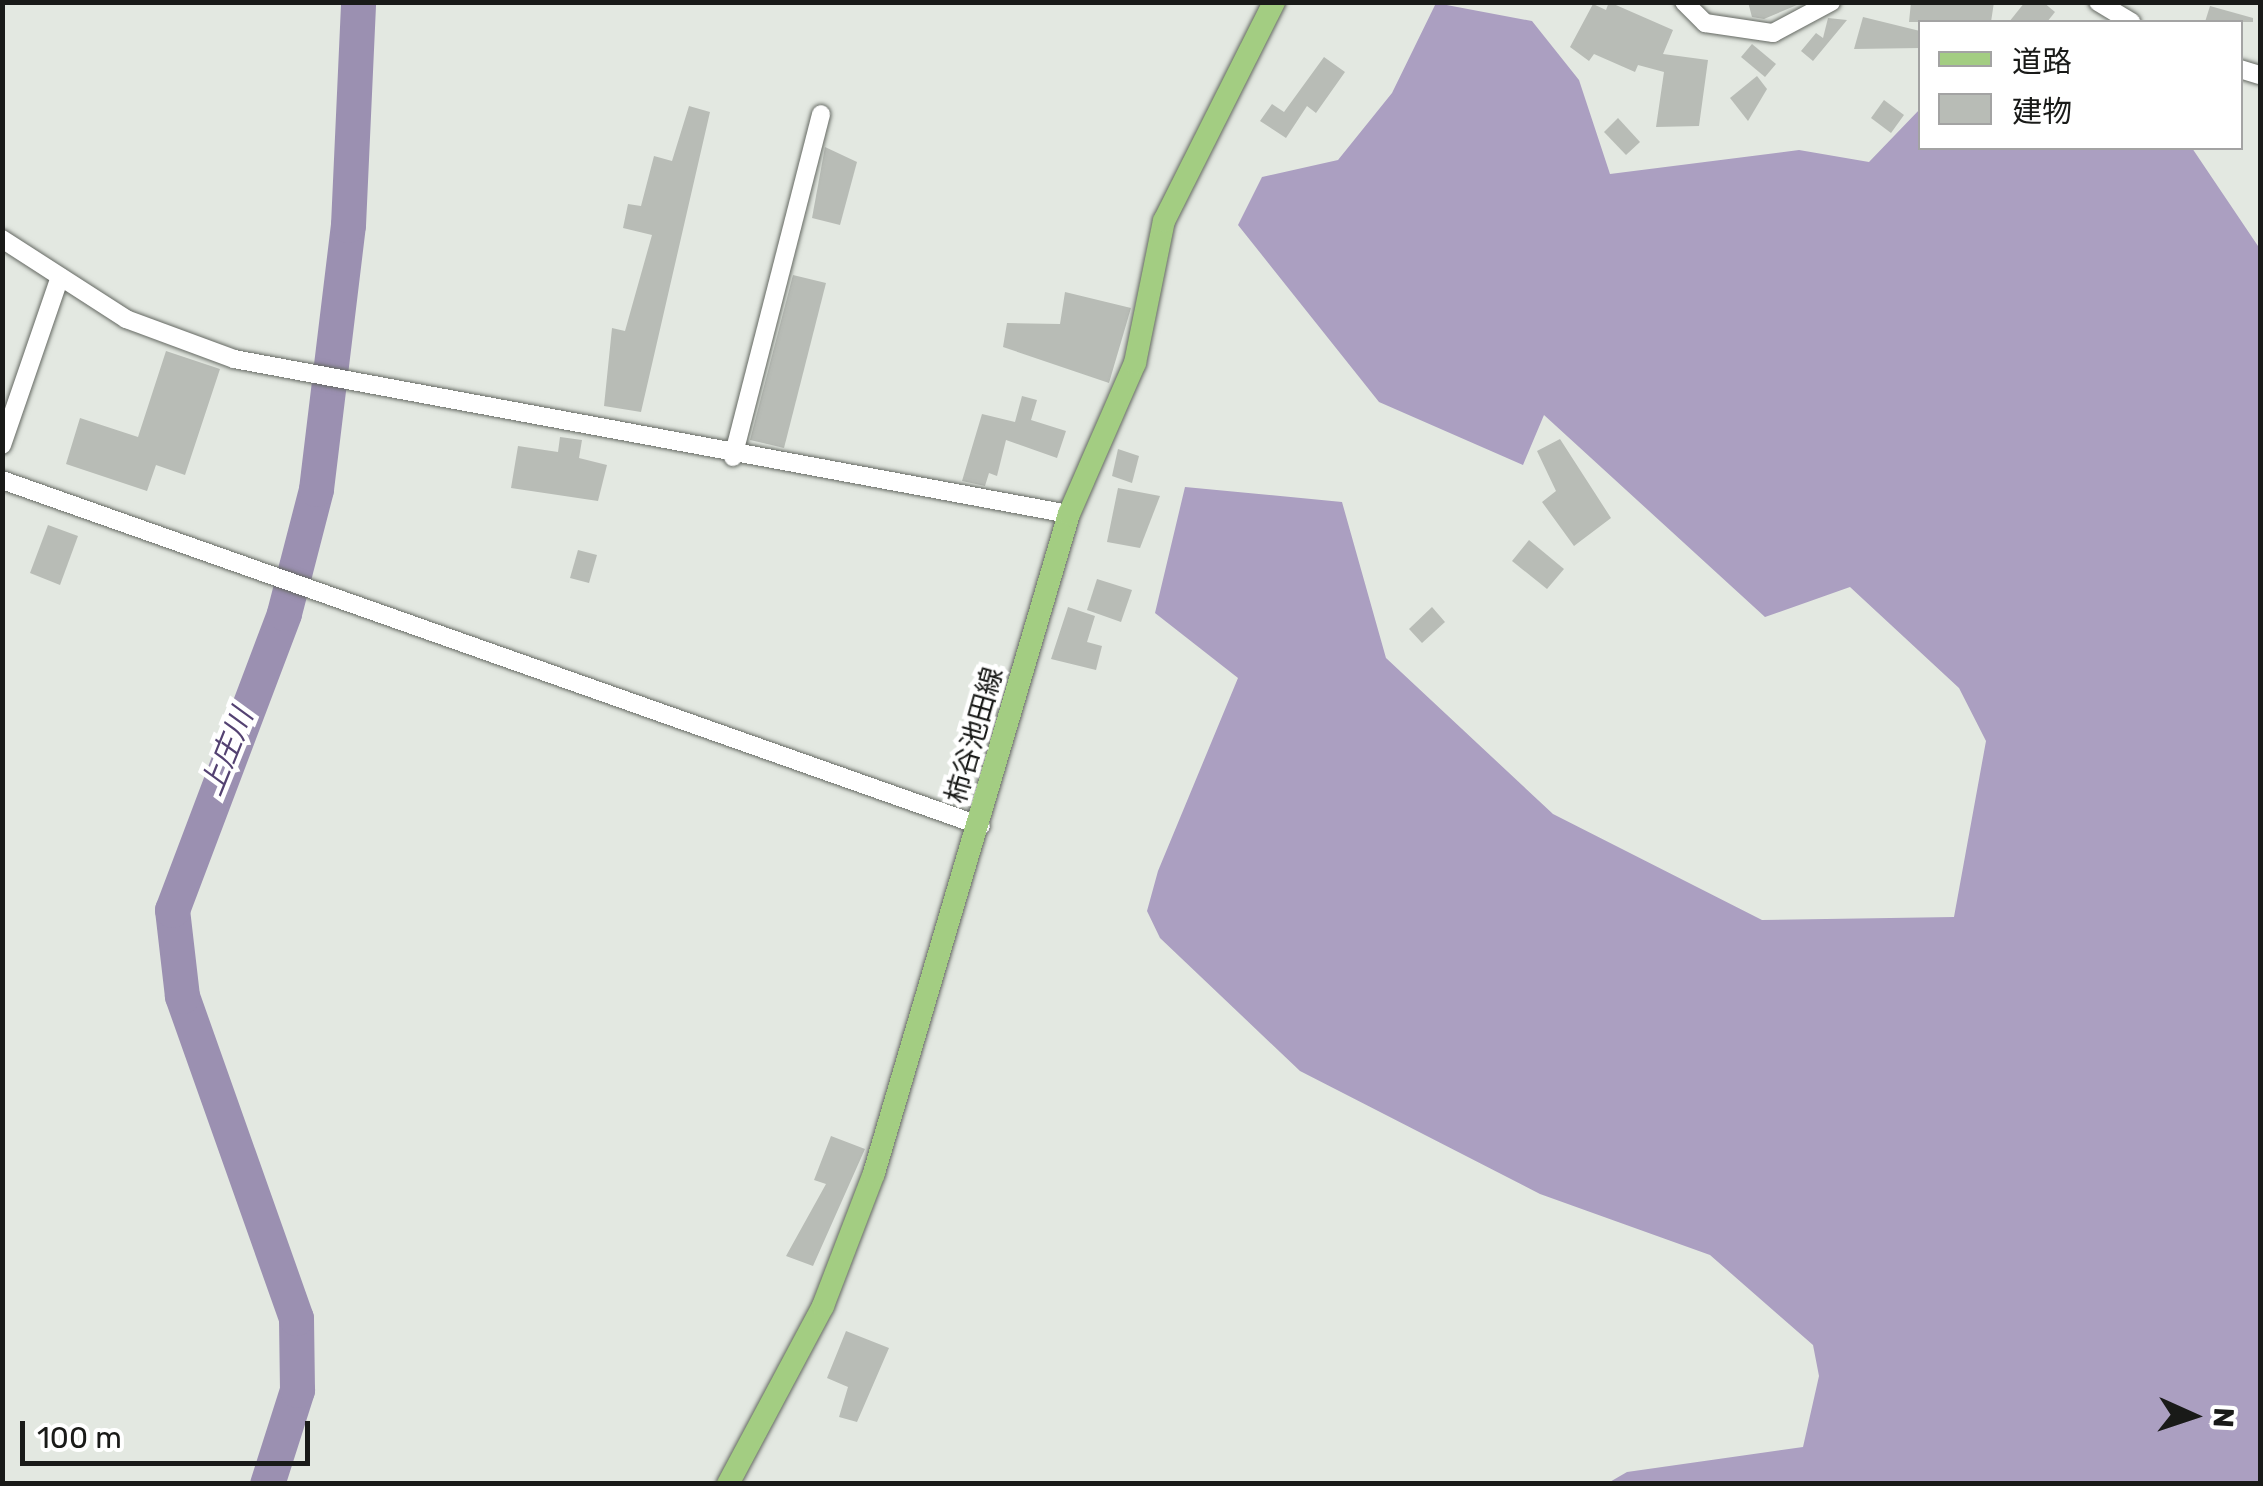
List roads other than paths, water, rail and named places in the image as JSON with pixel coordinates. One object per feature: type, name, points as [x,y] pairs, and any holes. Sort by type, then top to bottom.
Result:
[{"type":"main road","name":"柿谷池田線","points":[[728,1484],[823,1306],[874,1173],[981,826],[1069,514],[1135,363],[1164,221],[1274,2]]},
{"type":"street","points":[[1684,2],[1705,24],[1772,32],[1831,2]]},
{"type":"street","points":[[2098,2],[2128,20]]},
{"type":"street","points":[[733,457],[821,114]]},
{"type":"street","points":[[2,239],[175,342],[392,392],[733,457],[1069,514]]},
{"type":"street","points":[[2,445],[60,277]]},
{"type":"street","points":[[2,480],[351,598],[981,826]]},
{"type":"waterway","name":"上庄川","points":[[267,1484],[297,1390],[296,1318],[182,996],[172,910],[284,613],[316,489],[348,225],[358,2]]}]
